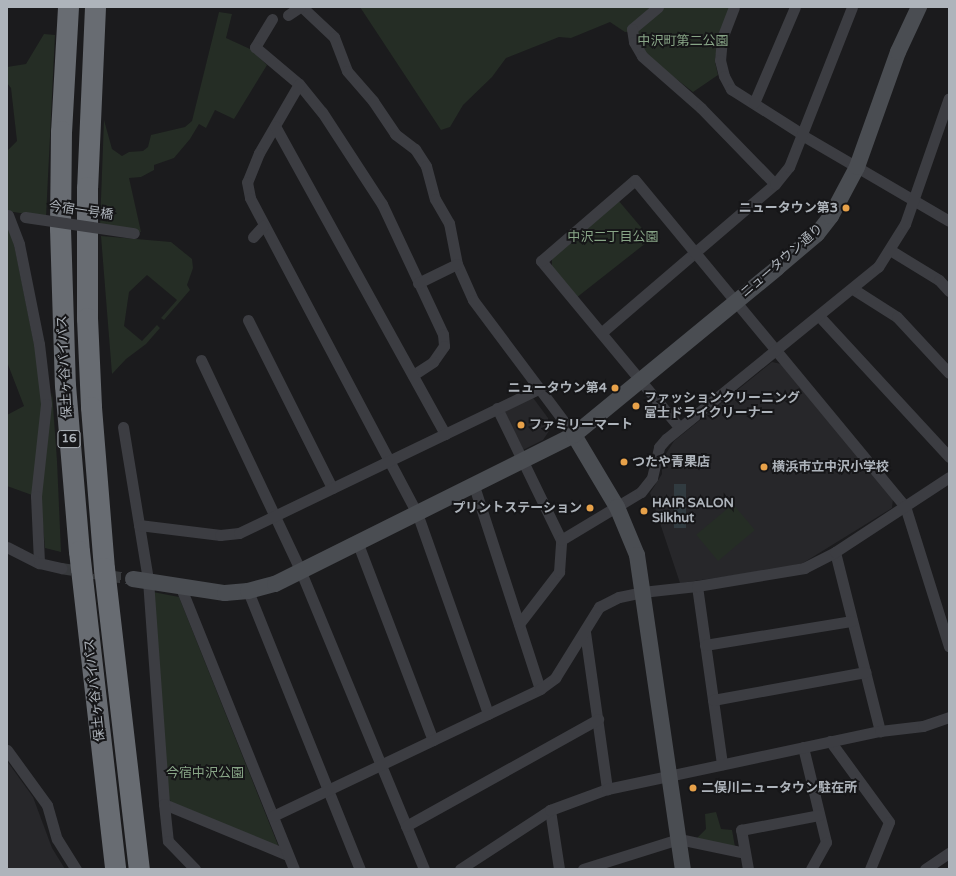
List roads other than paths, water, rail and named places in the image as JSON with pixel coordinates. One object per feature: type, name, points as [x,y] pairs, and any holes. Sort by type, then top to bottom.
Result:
[{"type":"highway","name":"保土ヶ谷バイパス","points":[[68,7],[61,131],[60,228],[65,385],[79,551],[115,869]]},
{"type":"highway","name":"保土ヶ谷バイパス","points":[[95,7],[89,85],[87,187],[87,318],[91,407],[104,568],[139,869]]},
{"type":"street","points":[[288,15],[301,7],[334,37],[347,71],[373,101],[395,134],[415,149],[419,154],[426,166],[436,199],[448,223],[457,264],[473,300],[574,435],[617,507],[637,555],[684,869]]},
{"type":"street","points":[[658,7],[632,29],[634,42],[642,56],[706,114],[775,184]]},
{"type":"street","points":[[734,7],[722,38],[720,60],[731,89],[802,135],[949,221]]},
{"type":"street","points":[[754,103],[795,7]]},
{"type":"street","points":[[601,333],[775,184],[789,167],[852,7]]},
{"type":"street","name":"ニュータウン通り","points":[[140,580],[181,588],[225,593],[248,591],[275,584],[523,462],[574,435],[817,234],[831,216],[857,167],[898,52],[919,7]]},
{"type":"street","points":[[272,19],[255,47],[299,84],[322,112],[382,204],[443,334],[444,346],[433,362],[413,375]]},
{"type":"street","points":[[299,84],[259,153],[247,182],[250,198],[263,226],[417,513],[488,714]]},
{"type":"street","points":[[561,540],[617,507],[647,486],[652,478],[659,447],[679,428],[853,289],[878,267],[905,224],[949,98]]},
{"type":"street","points":[[275,126],[445,434]]},
{"type":"street","points":[[679,428],[542,261],[635,180],[777,349],[905,506],[949,646]]},
{"type":"street","points":[[7,215],[19,244],[39,344],[46,404],[36,496],[39,563]]},
{"type":"street","name":"今宿一号橋","points":[[7,215],[134,233]]},
{"type":"street","points":[[253,236],[263,226]]},
{"type":"street","points":[[890,250],[939,280],[949,290]]},
{"type":"street","points":[[418,283],[457,264]]},
{"type":"street","points":[[853,289],[897,317],[949,374]]},
{"type":"street","points":[[819,316],[949,457]]},
{"type":"street","points":[[248,320],[332,488]]},
{"type":"street","points":[[201,360],[301,572],[424,869]]},
{"type":"street","points":[[139,525],[220,535],[238,533],[275,517],[538,388]]},
{"type":"street","points":[[497,408],[561,540],[559,572],[519,624]]},
{"type":"street","points":[[124,427],[139,525],[140,580],[168,841],[195,869]]},
{"type":"street","points":[[273,816],[540,689],[555,678],[585,632],[599,607],[619,597],[642,592],[697,586],[804,568],[835,552],[949,477]]},
{"type":"street","points":[[474,486],[540,689]]},
{"type":"street","points":[[358,544],[433,740]]},
{"type":"street","points":[[7,547],[39,563],[61,568]]},
{"type":"street","points":[[835,552],[880,731]]},
{"type":"street","points":[[697,586],[722,764]]},
{"type":"street","points":[[181,588],[294,869]]},
{"type":"street","points":[[248,591],[360,869]]},
{"type":"street","points":[[705,645],[852,621]]},
{"type":"street","points":[[585,632],[607,789]]},
{"type":"street","points":[[713,700],[865,672]]},
{"type":"street","points":[[460,869],[550,810],[607,789],[880,731],[923,726],[949,717]]},
{"type":"street","points":[[406,826],[598,718]]},
{"type":"street","points":[[830,741],[889,822],[870,869]]},
{"type":"street","points":[[803,747],[826,842],[811,869]]},
{"type":"street","points":[[7,750],[47,805],[57,839],[76,869]]},
{"type":"street","points":[[164,804],[288,855]]},
{"type":"street","points":[[550,810],[559,869]]},
{"type":"street","points":[[748,869],[741,830],[819,815]]},
{"type":"street","points":[[583,869],[617,864],[679,839],[745,853]]},
{"type":"street","points":[[925,869],[949,853]]},
{"type":"tunnel","points":[[61,568],[133,579]]},
{"type":"place","name":"ニュータウン第3","points":[[846,208]]},
{"type":"place","name":"ニュータウン第4","points":[[615,388]]},
{"type":"place","name":"ファッションクリーニング 富士ドライクリーナー","points":[[636,406]]},
{"type":"place","name":"ファミリーマート","points":[[521,425]]},
{"type":"place","name":"つたや青果店","points":[[624,462]]},
{"type":"place","name":"横浜市立中沢小学校","points":[[764,467]]},
{"type":"place","name":"プリントステーション","points":[[590,508]]},
{"type":"place","name":"HAIR SALON Silkhut","points":[[644,511]]},
{"type":"place","name":"二俣川ニュータウン駐在所","points":[[693,788]]},
{"type":"park label","name":"中沢町第二公園","points":[[683,41]]},
{"type":"park label","name":"中沢二丁目公園","points":[[613,237]]},
{"type":"park label","name":"今宿中沢公園","points":[[205,773]]}]
